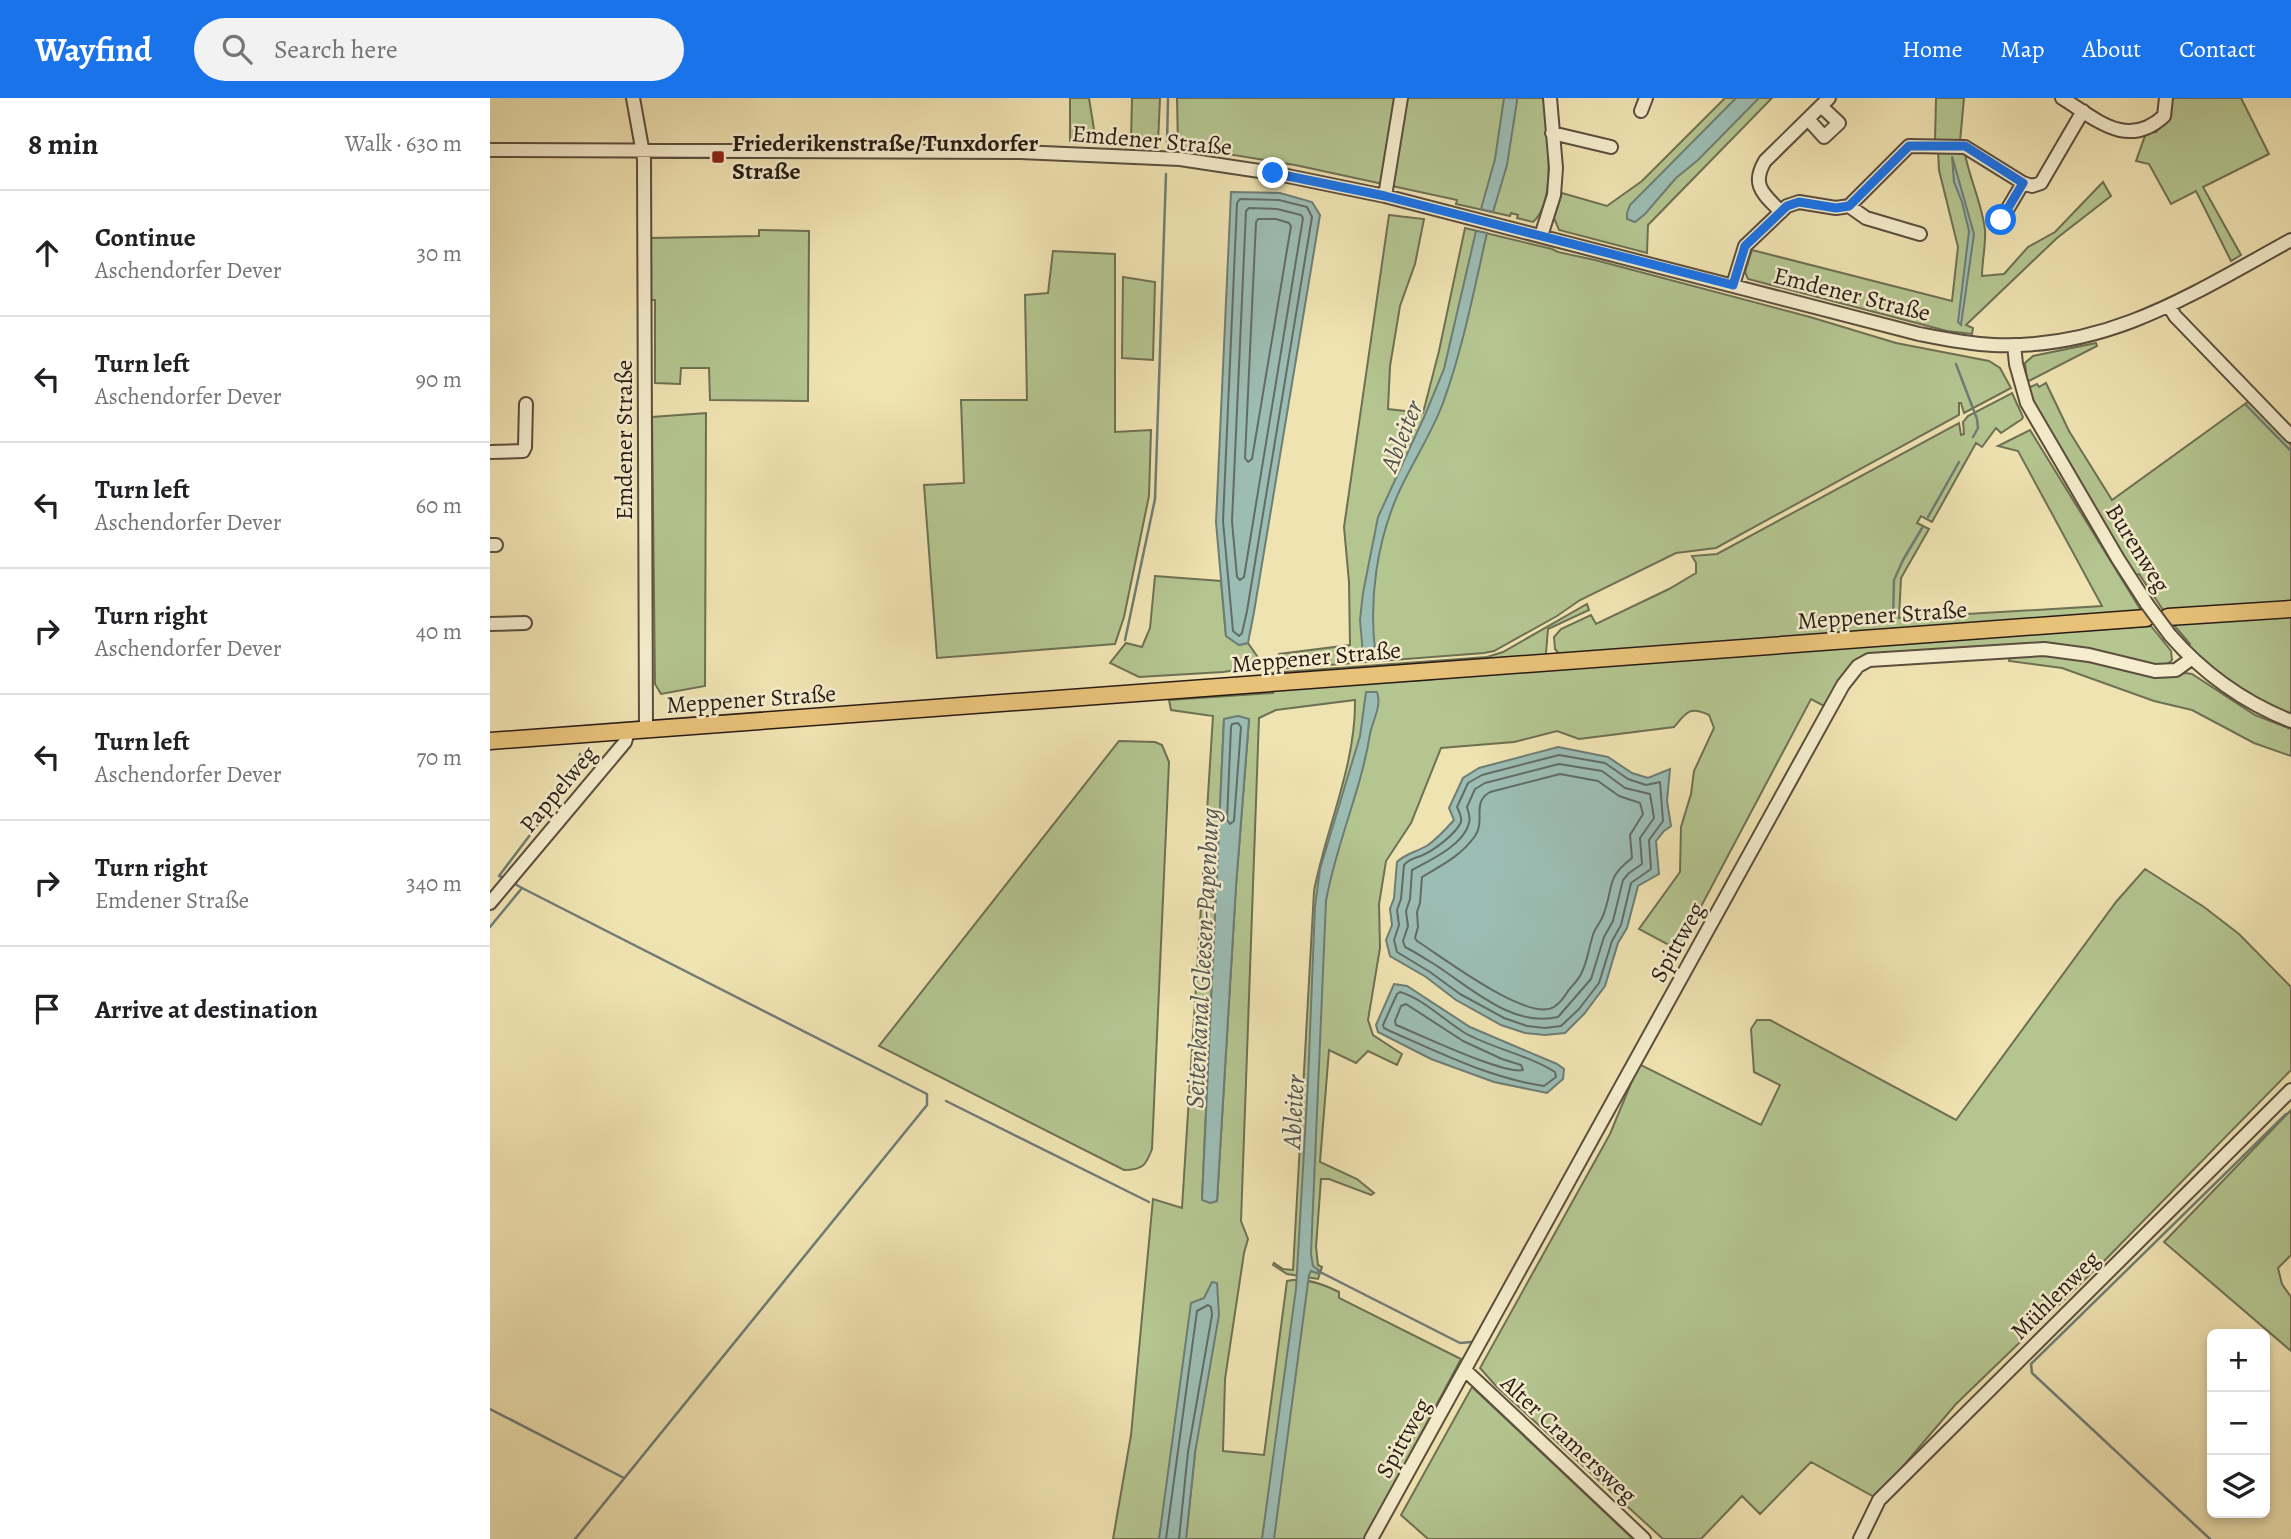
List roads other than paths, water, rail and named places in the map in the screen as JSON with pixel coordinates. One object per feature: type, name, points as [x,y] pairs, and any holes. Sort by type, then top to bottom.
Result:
[{"type":"main road","points":[[2168,617],[2291,609]]},
{"type":"main road","name":"Meppener Straße","points":[[490,741],[2147,611]]},
{"type":"street","points":[[633,98],[643,150]]},
{"type":"street","points":[[1385,196],[1401,98]]},
{"type":"street","points":[[1541,236],[1554,195],[1556,168],[1550,98]]},
{"type":"street","points":[[1641,111],[1646,98]]},
{"type":"street","points":[[2062,98],[2116,131],[2133,132],[2153,126],[2164,116],[2166,98]]},
{"type":"street","points":[[1781,212],[1759,185],[1758,173],[1765,161],[1825,102],[1839,123],[1824,137],[1808,119]]},
{"type":"street","points":[[1733,285],[1745,246],[1787,206],[1799,202],[1836,208],[1849,206],[1909,146],[1965,146],[2032,186],[2041,183],[2083,111]]},
{"type":"street","points":[[1552,132],[1611,147]]},
{"type":"street","name":"Emdener Straße","points":[[490,150],[1006,152],[1180,159],[1273,173],[1385,196],[1919,334],[1960,342],[2014,345],[2059,341],[2118,328],[2169,306],[2291,240]]},
{"type":"street","name":"Emdener Straße","points":[[643,150],[646,729]]},
{"type":"street","points":[[2001,220],[2023,183]]},
{"type":"street","points":[[1849,206],[1866,218],[1920,234]]},
{"type":"street","points":[[2169,306],[2175,316],[2291,436]]},
{"type":"street","name":"Burenweg","points":[[2014,345],[2016,365],[2027,403],[2147,611],[2191,659],[2226,688],[2261,709],[2291,721]]},
{"type":"street","points":[[490,452],[523,451],[526,404]]},
{"type":"street","points":[[490,624],[525,624]]},
{"type":"street","name":"Spittweg","points":[[1371,1539],[1852,671],[1869,660],[2044,649],[2089,655],[2155,671],[2176,670],[2191,659]]},
{"type":"street","name":"Pappelweg","points":[[490,903],[625,742],[628,732]]},
{"type":"street","name":"Mühlenweg","points":[[1860,1539],[1879,1500],[2291,1090]]},
{"type":"street","name":"Alter Cramersweg","points":[[1465,1370],[1644,1539]]},
{"type":"water","points":[[1504,98],[1517,98],[1517,101],[1507,165],[1493,212],[1481,209],[1495,159]]},
{"type":"water","points":[[1736,98],[1759,98],[1698,160],[1676,178],[1645,214],[1635,222],[1627,219],[1630,205]]},
{"type":"water","points":[[1952,156],[1974,234],[1961,325],[1958,322],[1969,231],[1954,182]]},
{"type":"water","points":[[1231,192],[1280,193],[1312,202],[1320,215],[1254,612],[1248,643],[1239,645],[1226,636],[1216,522]]},
{"type":"water","points":[[1476,231],[1487,233],[1462,340],[1443,403],[1398,494],[1385,531],[1374,590],[1375,650],[1374,653],[1363,654],[1360,620],[1378,517],[1444,369]]},
{"type":"water","points":[[1366,692],[1377,692],[1378,707],[1326,901],[1311,1254],[1313,1266],[1320,1271],[1319,1274],[1311,1271],[1309,1275],[1274,1539],[1262,1539],[1296,1289],[1315,906],[1320,869],[1360,736]]},
{"type":"water","points":[[1238,716],[1249,719],[1217,1201],[1210,1203],[1202,1200],[1224,719]]},
{"type":"water","points":[[1558,747],[1608,757],[1632,773],[1648,778],[1670,769],[1667,801],[1671,826],[1656,841],[1659,874],[1638,886],[1627,928],[1618,943],[1605,986],[1584,1014],[1565,1033],[1545,1035],[1525,1033],[1501,1025],[1456,1000],[1426,977],[1390,956],[1386,940],[1392,925],[1390,909],[1394,898],[1397,862],[1428,845],[1454,820],[1449,808],[1463,778],[1479,768]]},
{"type":"water","points":[[1394,984],[1407,986],[1470,1027],[1557,1064],[1564,1069],[1563,1079],[1547,1093],[1494,1082],[1431,1059],[1378,1032],[1376,1025]]},
{"type":"water","points":[[1212,1282],[1217,1283],[1219,1315],[1195,1453],[1186,1539],[1159,1539],[1191,1303],[1204,1298]]},
{"type":"waterway","points":[[1167,145],[1168,98]]},
{"type":"waterway","points":[[1125,640],[1155,499],[1166,174]]},
{"type":"waterway","points":[[1956,364],[1977,419],[1978,428],[1973,437]]},
{"type":"waterway","points":[[2246,405],[2291,451]]},
{"type":"waterway","points":[[1928,517],[1959,462]]},
{"type":"waterway","points":[[1893,619],[1894,580],[1922,528]]},
{"type":"waterway","points":[[502,877],[499,876],[576,774],[580,754]]},
{"type":"waterway","points":[[490,927],[522,888],[515,884]]},
{"type":"waterway","points":[[522,888],[927,1094],[927,1105],[575,1539]]},
{"type":"waterway","points":[[946,1101],[1149,1202]]},
{"type":"waterway","points":[[2210,1539],[2032,1373],[2031,1364],[2286,1114]]},
{"type":"waterway","points":[[1318,1271],[1460,1343],[1471,1342]]},
{"type":"waterway","points":[[490,1409],[624,1478]]},
{"type":"place","name":"Friederikenstraße/Tunxdorfer Straße","points":[[718,157]]},
{"type":"water label","name":"Ableiter","points":[[1401,436]]},
{"type":"water label","name":"Seitenkanal Gleesen-Papenburg","points":[[1202,958]]},
{"type":"water label","name":"Ableiter","points":[[1293,1112]]}]
